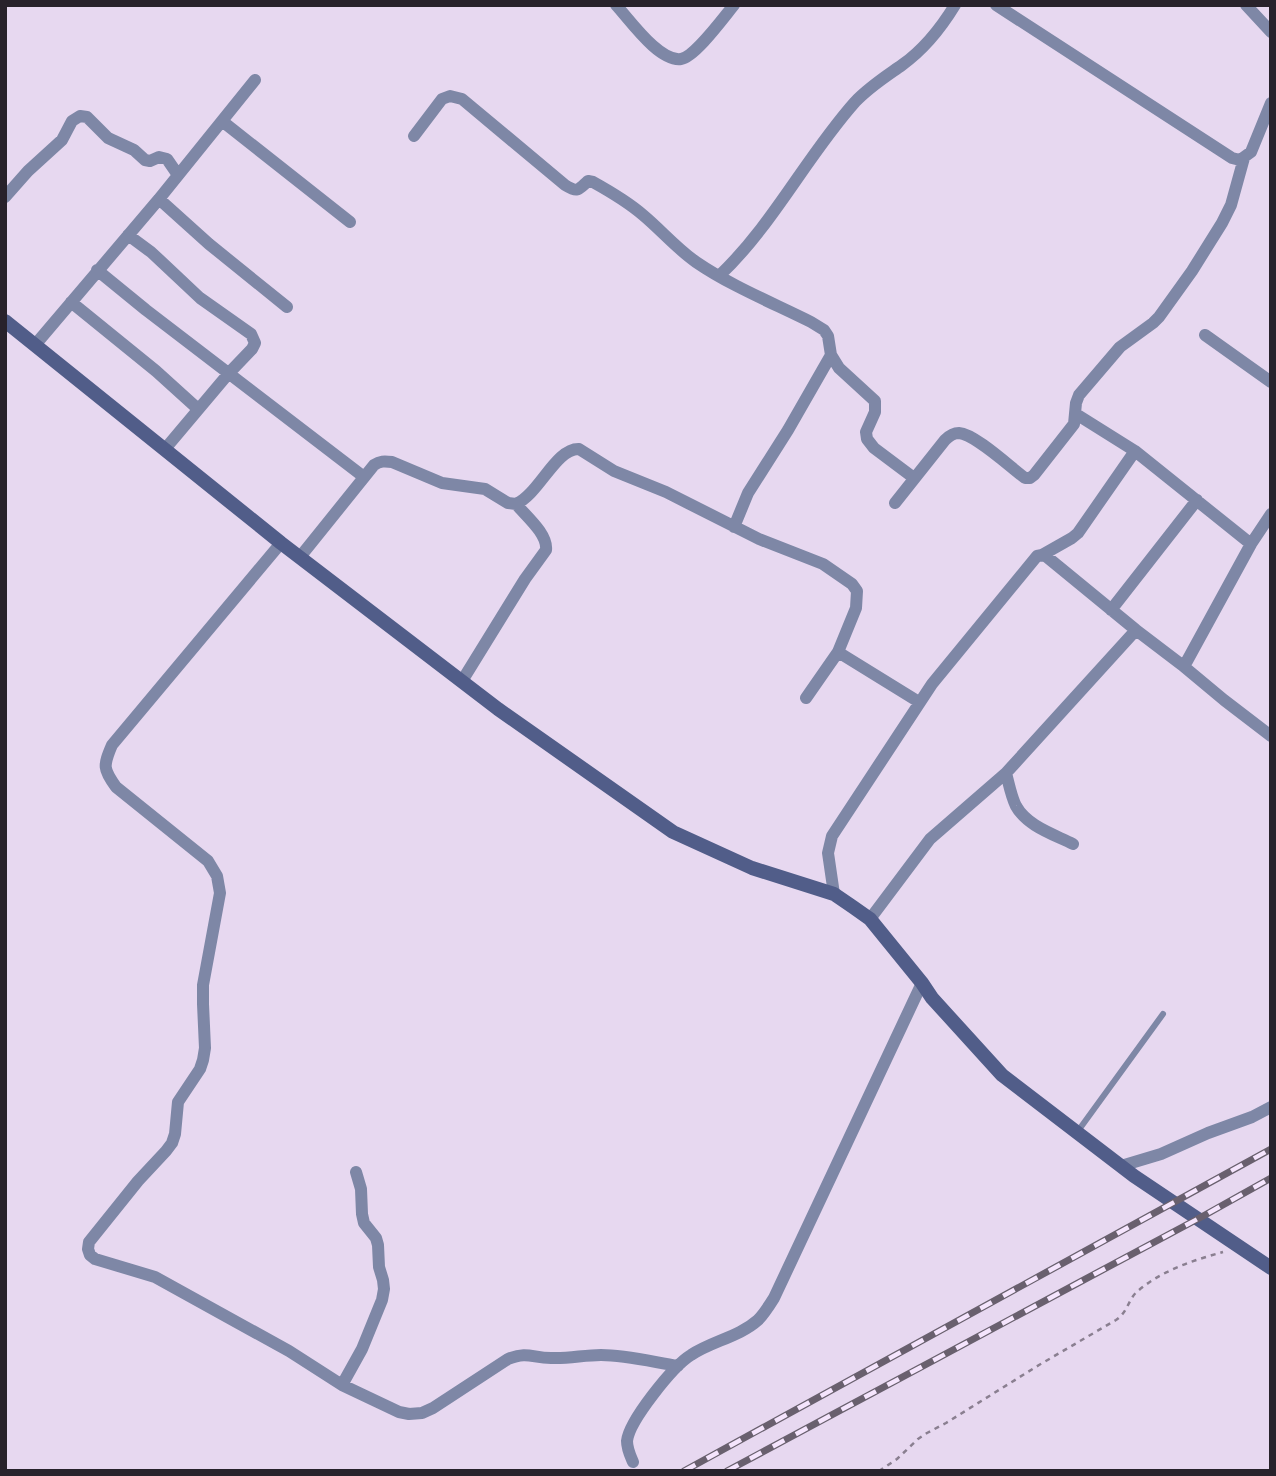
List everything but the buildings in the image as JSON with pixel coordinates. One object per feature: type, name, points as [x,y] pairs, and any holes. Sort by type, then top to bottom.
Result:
[{"type":"street","points":[[616,5],[653,46],[664,54],[680,59],[689,56],[698,48],[734,5]]},
{"type":"street","points":[[719,276],[738,258],[858,99],[877,81],[903,65],[921,49],[937,32],[955,5]]},
{"type":"street","points":[[996,5],[1226,156],[1244,158],[1251,152],[1271,103]]},
{"type":"street","points":[[1246,5],[1271,32]]},
{"type":"street","points":[[35,345],[159,199],[255,80]]},
{"type":"street","points":[[414,136],[442,99],[450,96],[462,99],[565,185],[580,190],[588,181],[597,184],[644,215],[695,262],[824,330],[828,336],[831,355],[839,368],[875,401],[875,412],[866,432],[867,439],[874,448],[915,478]]},
{"type":"street","points":[[5,197],[61,140],[72,121],[80,116],[87,117],[108,138],[134,150],[145,160],[159,157],[167,159],[178,175]]},
{"type":"street","points":[[222,121],[350,222]]},
{"type":"street","points":[[895,503],[945,440],[957,433],[974,439],[1023,476],[1030,478],[1076,421],[1076,403],[1079,396],[1120,347],[1159,317],[1203,255],[1231,205],[1244,158]]},
{"type":"street","points":[[159,199],[209,244],[288,307]]},
{"type":"street","points":[[128,235],[151,252],[200,298],[251,334],[255,343],[165,449]]},
{"type":"street","points":[[97,270],[364,477]]},
{"type":"street","points":[[71,302],[156,371],[198,410]]},
{"type":"street","points":[[5,321],[281,543],[461,681],[673,832],[752,868],[834,894],[870,919],[932,998],[1002,1075],[1134,1176],[1271,1268]]},
{"type":"street","points":[[1205,335],[1271,382]]},
{"type":"street","points":[[734,527],[748,493],[831,355]]},
{"type":"street","points":[[1076,414],[1135,452],[1251,544]]},
{"type":"street","points":[[300,557],[379,462],[392,462],[442,483],[485,489],[508,503],[516,504],[527,498],[565,453],[575,449],[614,471],[666,492],[734,527],[823,564],[852,584],[857,591],[856,608],[838,652],[806,698]]},
{"type":"street","points":[[834,894],[828,862],[830,841],[919,702],[1038,556],[1078,533],[1135,452]]},
{"type":"street","points":[[1111,610],[1198,500]]},
{"type":"street","points":[[461,681],[546,550],[545,538],[516,504]]},
{"type":"street","points":[[1182,665],[1188,661],[1251,544],[1271,514]]},
{"type":"street","points":[[281,543],[112,745],[106,758],[106,774],[116,788],[208,861],[218,876],[220,893],[204,985],[205,1048],[200,1069],[178,1102],[172,1143],[89,1242],[90,1255],[95,1259],[155,1277],[281,1347],[342,1385],[398,1412],[422,1413],[433,1408],[520,1354],[556,1359],[617,1356],[678,1366]]},
{"type":"street","points":[[1042,555],[1271,736]]},
{"type":"street","points":[[870,919],[930,839],[1006,773],[1136,630]]},
{"type":"street","points":[[838,652],[919,702]]},
{"type":"street","points":[[1006,773],[1015,804],[1021,813],[1038,827],[1073,844]]},
{"type":"street","points":[[633,1462],[627,1443],[632,1428],[659,1388],[688,1356],[758,1320],[774,1298],[922,983]]},
{"type":"street","points":[[1121,1166],[1161,1154],[1271,1107]]},
{"type":"street","points":[[342,1385],[362,1349],[384,1289],[379,1267],[379,1245],[364,1223],[363,1201],[356,1172]]},
{"type":"lane","points":[[1077,1133],[1163,1014]]},
{"type":"path","points":[[879,1471],[927,1433],[1116,1320],[1125,1313],[1139,1289],[1179,1266],[1238,1247]]},
{"type":"railway","points":[[684,1471],[1271,1149]]},
{"type":"railway","points":[[727,1471],[1271,1178]]}]
